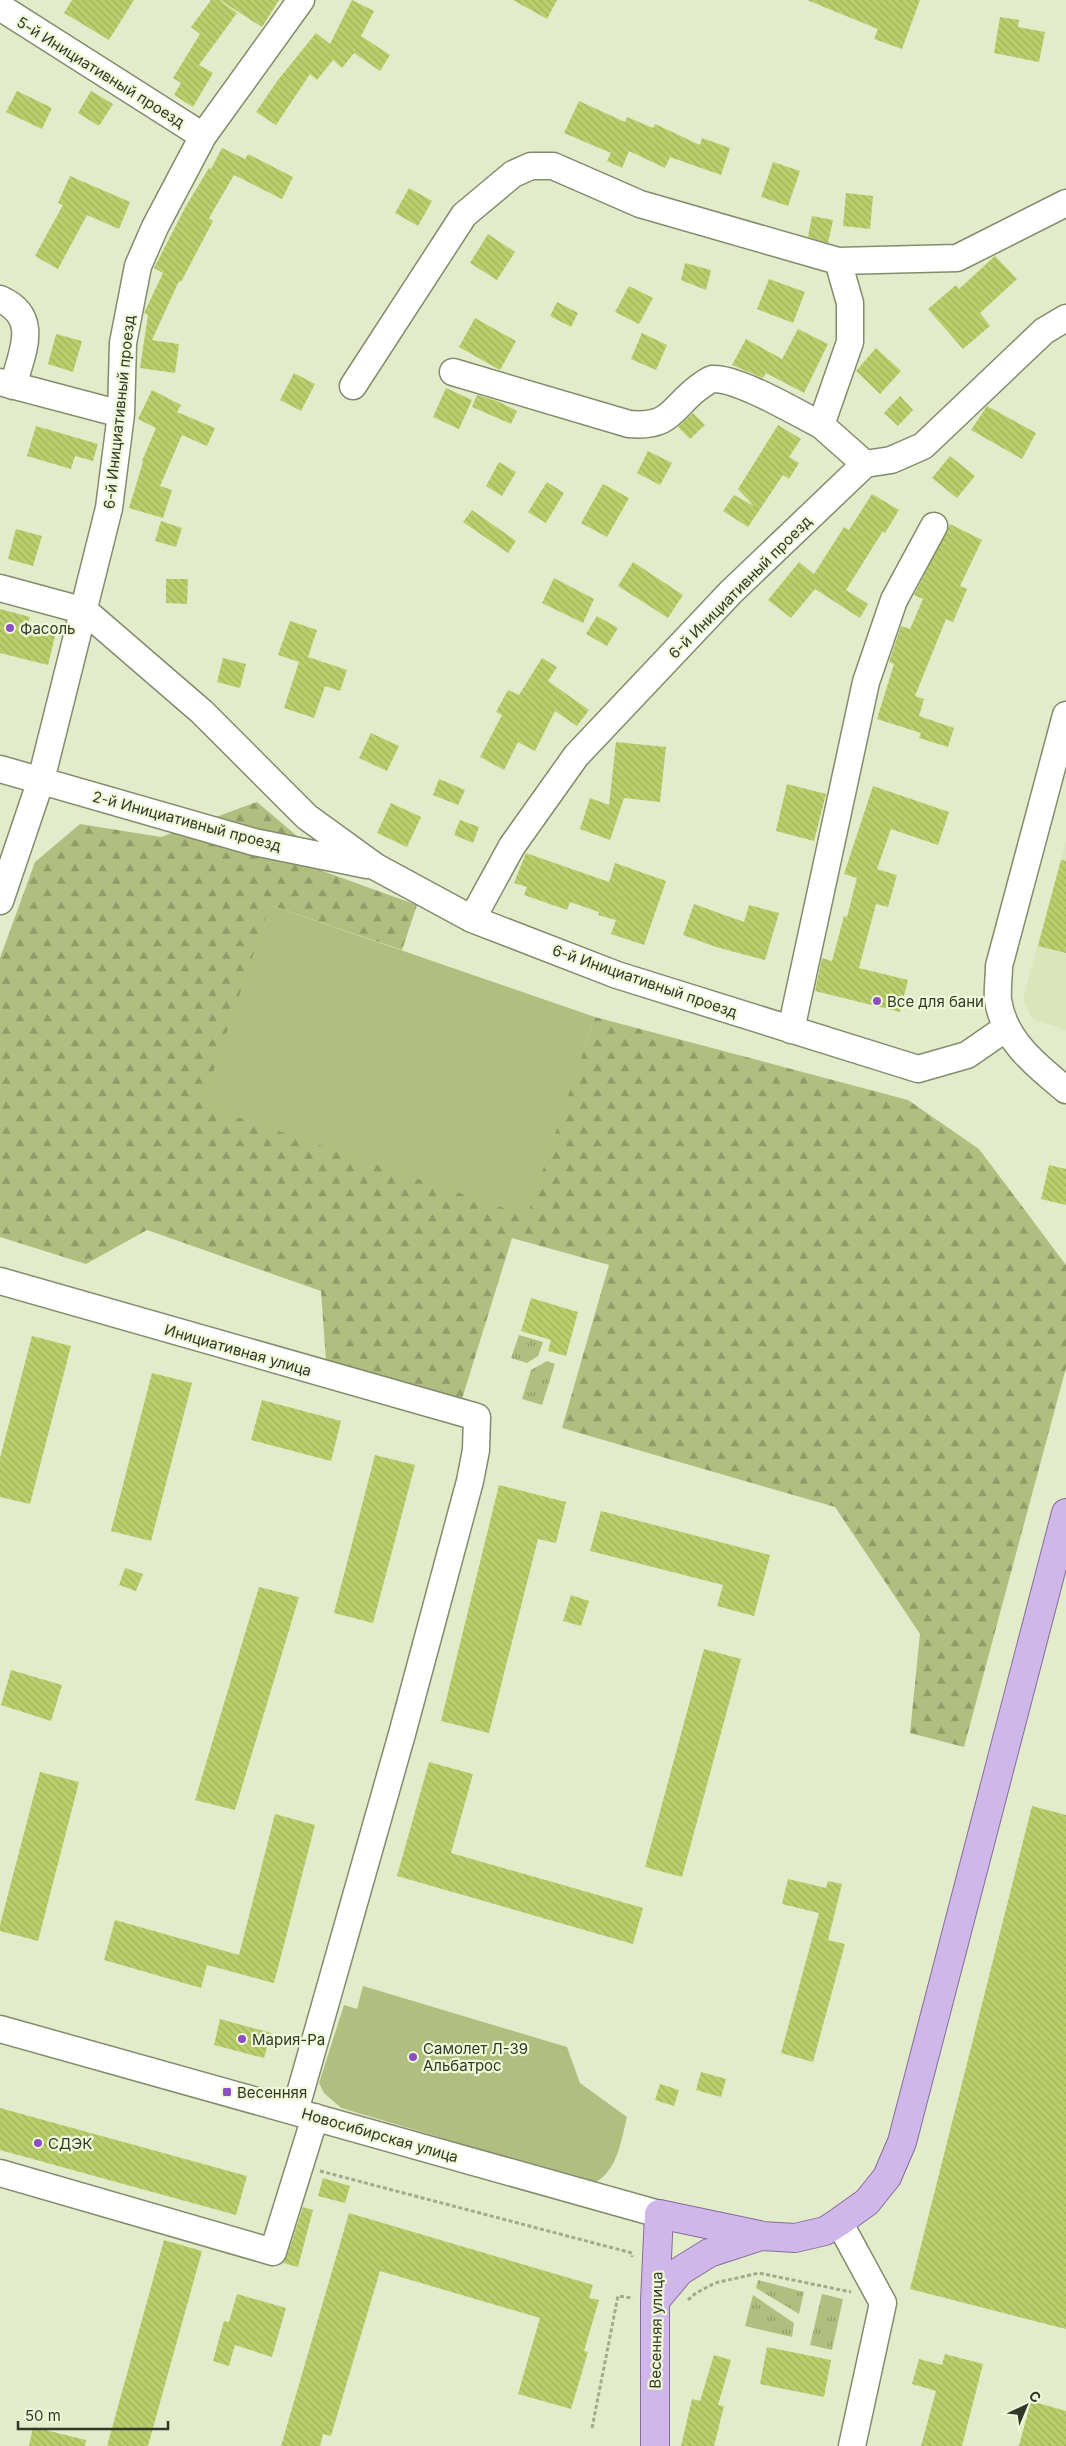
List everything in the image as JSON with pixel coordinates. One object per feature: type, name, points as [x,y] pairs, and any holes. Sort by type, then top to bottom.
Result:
[{"type":"main road","points":[[640,2296],[709,2252],[761,2236],[795,2238],[825,2231],[867,2202],[887,2177],[902,2142],[1066,1513]]},
{"type":"main road","name":"Новосибирская улица","points":[[659,2214],[761,2236]]},
{"type":"main road","name":"Весенняя улица","points":[[655,2446],[640,2296],[659,2214]]},
{"type":"street","name":"6-й Инициативный проезд","points":[[302,0],[203,136],[155,227],[138,266],[123,343],[121,414],[109,508],[84,611],[202,712],[307,817],[376,866],[472,919],[617,975],[918,1069],[967,1056],[1006,1028]]},
{"type":"street","name":"5-й Инициативный проезд","points":[[0,8],[203,136]]},
{"type":"street","points":[[354,386],[464,215],[513,174],[531,166],[554,166],[640,204],[838,261],[957,258],[1066,204]]},
{"type":"street","points":[[821,425],[850,342],[850,303],[838,261]]},
{"type":"street","points":[[0,299],[14,305],[25,319],[25,341],[6,384],[121,414]]},
{"type":"street","points":[[453,372],[629,424],[646,426],[663,420],[678,409],[695,389],[711,379],[732,382],[821,425],[865,464],[892,460],[923,446],[1044,331],[1066,318]]},
{"type":"street","name":"6-й Инициативный проезд","points":[[472,919],[512,846],[576,756],[731,592],[865,464]]},
{"type":"street","points":[[791,1030],[866,682],[894,600],[934,526]]},
{"type":"street","points":[[0,588],[84,611],[41,780],[0,901]]},
{"type":"street","points":[[1066,715],[999,966],[998,1000],[1006,1028],[1027,1057],[1066,1090]]},
{"type":"street","name":"2-й Инициативный проезд","points":[[0,769],[254,842],[376,866]]},
{"type":"street","name":"Инициативная улица","points":[[0,1281],[231,1349],[477,1417],[476,1450],[470,1481],[402,1734],[305,2114]]},
{"type":"street","name":"Новосибирская улица","points":[[0,2029],[659,2214]]},
{"type":"street","points":[[0,2173],[274,2252],[300,2166],[305,2114]]},
{"type":"street","points":[[839,2222],[883,2303],[852,2446]]},
{"type":"path","points":[[300,2166],[632,2253],[632,2262]]},
{"type":"path","points":[[683,2305],[696,2293],[715,2283],[759,2272],[856,2293]]},
{"type":"path","points":[[592,2428],[618,2296],[640,2296]]},
{"type":"shaded area","points":[[1066,840],[1066,1030],[1032,1019],[1023,999]]},
{"type":"green space","points":[[257,802],[297,836],[292,860],[417,905],[402,950],[270,905],[526,1216],[595,1017],[908,1100],[979,1149],[1066,1265],[1066,1368],[964,1747],[910,1733],[920,1634],[835,1507],[562,1428],[609,1265],[512,1238],[462,1399],[326,1361],[321,1291],[147,1230],[86,1264],[0,1237],[0,958],[35,862],[80,824],[161,837]]},
{"type":"green space","points":[[270,905],[595,1017],[527,1216],[202,1105]]},
{"type":"green space","points":[[519,1335],[543,1342],[538,1356],[527,1363],[511,1358]]},
{"type":"green space","points":[[547,1361],[555,1364],[542,1405],[522,1399],[531,1370]]},
{"type":"green space","points":[[363,1986],[567,2047],[580,2083],[627,2117],[617,2154],[608,2171],[594,2183],[341,2108],[324,2093],[319,2083],[344,2005],[357,2009]]},
{"type":"green space","points":[[758,2280],[804,2292],[799,2314],[756,2288]]},
{"type":"green space","points":[[822,2294],[843,2299],[832,2350],[810,2345]]},
{"type":"green space","points":[[753,2295],[794,2323],[792,2337],[745,2326]]},
{"type":"building","points":[[72,0],[134,0],[109,40],[64,13]]},
{"type":"building","points":[[211,0],[219,0],[237,13],[199,65],[213,73],[193,107],[174,95],[181,83],[173,78],[200,34],[191,27]]},
{"type":"building","points":[[220,0],[279,0],[262,27]]},
{"type":"building","points":[[352,0],[374,11],[361,36],[390,55],[380,71],[354,53],[342,68],[333,60],[317,80],[310,74],[276,125],[256,112],[278,80],[316,33],[330,44]]},
{"type":"building","points":[[513,0],[557,0],[547,19]]},
{"type":"building","points":[[807,0],[920,0],[902,49],[874,39],[878,29]]},
{"type":"building","points":[[1000,17],[1019,20],[1018,27],[1045,32],[1039,62],[994,53]]},
{"type":"building","points":[[17,91],[52,108],[42,129],[6,112]]},
{"type":"building","points":[[91,91],[113,104],[99,126],[78,113]]},
{"type":"building","points":[[579,101],[625,122],[627,117],[653,128],[655,124],[700,145],[702,138],[730,148],[721,175],[670,157],[665,168],[629,151],[622,168],[607,161],[611,153],[564,133]]},
{"type":"building","points":[[222,148],[245,159],[248,154],[293,177],[282,199],[234,175],[209,218],[213,221],[181,282],[179,281],[152,340],[179,344],[175,373],[140,368],[148,315],[144,313],[163,273],[154,268],[186,206],[209,168],[211,169]]},
{"type":"building","points":[[773,162],[800,171],[788,206],[761,197]]},
{"type":"building","points":[[70,176],[130,202],[119,229],[87,215],[58,269],[35,256],[63,205],[58,203]]},
{"type":"building","points":[[409,188],[432,201],[418,226],[395,213]]},
{"type":"building","points":[[846,193],[873,196],[870,229],[843,226]]},
{"type":"building","points":[[812,216],[833,220],[828,243],[808,237]]},
{"type":"building","points":[[488,234],[515,252],[497,280],[470,263]]},
{"type":"building","points":[[995,256],[1017,279],[980,313],[990,326],[963,349],[928,309],[956,285],[959,289]]},
{"type":"building","points":[[685,263],[711,270],[706,290],[681,280]]},
{"type":"building","points":[[769,279],[805,292],[793,323],[757,309]]},
{"type":"building","points":[[629,286],[653,298],[639,324],[615,312]]},
{"type":"building","points":[[557,302],[578,313],[571,327],[550,316]]},
{"type":"building","points":[[475,318],[516,341],[500,370],[459,347]]},
{"type":"building","points":[[798,329],[828,344],[804,393],[766,373],[763,378],[732,365],[746,339],[782,359]]},
{"type":"building","points":[[642,333],[667,345],[656,370],[631,359]]},
{"type":"building","points":[[56,334],[82,341],[73,372],[48,364]]},
{"type":"building","points":[[876,348],[901,371],[880,394],[856,371]]},
{"type":"building","points":[[294,373],[315,384],[301,411],[280,400]]},
{"type":"building","points":[[446,388],[472,400],[459,429],[433,417]]},
{"type":"building","points":[[152,390],[181,405],[177,412],[215,428],[207,446],[182,435],[160,486],[172,490],[163,518],[129,508],[142,461],[156,428],[138,419]]},
{"type":"building","points":[[477,395],[497,401],[517,411],[511,424],[472,407]]},
{"type":"building","points":[[900,396],[913,410],[898,426],[884,413]]},
{"type":"building","points":[[987,406],[1036,433],[1022,459],[971,430]]},
{"type":"building","points":[[693,413],[705,425],[690,439],[678,427]]},
{"type":"building","points":[[778,425],[801,439],[789,457],[799,463],[789,479],[783,475],[748,527],[723,511],[734,495],[754,506],[738,489]]},
{"type":"building","points":[[36,426],[98,444],[93,461],[75,456],[71,469],[27,456]]},
{"type":"building","points":[[648,451],[672,463],[660,485],[637,473]]},
{"type":"building","points":[[950,456],[975,476],[957,498],[932,478]]},
{"type":"building","points":[[499,462],[516,472],[502,496],[486,486]]},
{"type":"building","points":[[547,482],[564,493],[546,523],[528,512]]},
{"type":"building","points":[[603,484],[629,498],[607,537],[581,523]]},
{"type":"building","points":[[872,494],[899,510],[885,533],[883,531],[846,590],[868,604],[860,618],[815,589],[791,618],[768,600],[799,562],[814,574],[844,527],[849,530]]},
{"type":"building","points":[[472,510],[516,541],[508,553],[463,522]]},
{"type":"building","points":[[161,521],[182,528],[176,547],[155,541]]},
{"type":"building","points":[[950,524],[982,540],[960,586],[967,589],[953,622],[946,619],[915,696],[924,699],[919,716],[954,728],[948,747],[919,738],[921,733],[877,719],[894,664],[889,662],[901,626],[910,629],[923,599],[914,595]]},
{"type":"building","points":[[16,529],[42,536],[33,566],[8,559]]},
{"type":"building","points":[[633,562],[683,595],[668,618],[618,586]]},
{"type":"building","points":[[554,578],[594,599],[583,623],[542,603]]},
{"type":"building","points":[[166,579],[188,579],[187,604],[166,603]]},
{"type":"building","points":[[0,609],[30,617],[28,625],[56,632],[48,665],[0,653]]},
{"type":"building","points":[[597,616],[618,628],[607,646],[586,634]]},
{"type":"building","points":[[290,621],[317,630],[308,657],[347,670],[340,691],[325,686],[314,718],[284,708],[299,662],[278,655]]},
{"type":"building","points":[[223,658],[246,664],[240,688],[217,682]]},
{"type":"building","points":[[542,658],[557,667],[548,681],[589,710],[577,726],[555,711],[535,751],[518,742],[504,770],[480,757],[502,715],[496,712],[508,690],[519,695]]},
{"type":"building","points":[[371,733],[399,746],[387,771],[359,758]]},
{"type":"building","points":[[616,742],[666,747],[660,802],[624,798],[610,840],[580,829],[590,798],[609,805]]},
{"type":"building","points":[[439,779],[465,790],[458,805],[433,795]]},
{"type":"building","points":[[787,784],[826,794],[814,841],[776,831]]},
{"type":"building","points":[[873,786],[949,812],[938,845],[891,829],[877,869],[897,875],[888,907],[876,904],[859,968],[908,980],[900,1012],[815,991],[822,958],[832,961],[844,916],[847,917],[857,878],[844,874]]},
{"type":"building","points":[[391,803],[421,817],[407,847],[377,833]]},
{"type":"building","points":[[460,820],[479,827],[473,843],[454,835]]},
{"type":"building","points":[[526,853],[609,882],[615,863],[666,881],[644,945],[611,934],[616,920],[598,915],[599,912],[570,902],[567,910],[524,895],[527,887],[514,883]]},
{"type":"building","points":[[1061,860],[1066,861],[1066,953],[1038,946]]},
{"type":"building","points":[[694,904],[744,922],[749,905],[779,913],[765,960],[716,947],[683,935]]},
{"type":"building","points":[[1049,1165],[1066,1169],[1066,1205],[1041,1199]]},
{"type":"building","points":[[531,1298],[578,1312],[566,1356],[548,1351],[551,1340],[521,1331]]},
{"type":"building","points":[[32,1336],[71,1346],[30,1504],[0,1497],[0,1458]]},
{"type":"building","points":[[152,1373],[192,1383],[151,1541],[111,1531]]},
{"type":"building","points":[[262,1400],[341,1421],[331,1461],[251,1440]]},
{"type":"building","points":[[375,1455],[415,1465],[373,1623],[334,1613]]},
{"type":"building","points":[[499,1485],[566,1502],[556,1543],[538,1539],[489,1733],[441,1721]]},
{"type":"building","points":[[601,1511],[770,1555],[754,1616],[717,1606],[723,1585],[590,1551]]},
{"type":"building","points":[[125,1568],[143,1574],[136,1591],[119,1585]]},
{"type":"building","points":[[259,1587],[299,1597],[235,1810],[195,1800]]},
{"type":"building","points":[[571,1595],[589,1601],[581,1626],[563,1621]]},
{"type":"building","points":[[704,1649],[741,1659],[682,1877],[645,1867]]},
{"type":"building","points":[[11,1670],[62,1685],[51,1721],[1,1705]]},
{"type":"building","points":[[429,1762],[473,1774],[451,1853],[643,1908],[633,1944],[397,1876]]},
{"type":"building","points":[[40,1772],[79,1782],[38,1941],[0,1931],[0,1925]]},
{"type":"building","points":[[1032,1806],[1066,1815],[1066,2329],[910,2289]]},
{"type":"building","points":[[275,1814],[315,1825],[274,1983],[207,1965],[201,1988],[104,1960],[115,1920],[239,1955]]},
{"type":"building","points":[[788,1879],[826,1888],[828,1881],[842,1884],[828,1940],[845,1944],[813,2062],[781,2053],[819,1913],[782,1904]]},
{"type":"building","name":"Мария-Ра","points":[[220,2019],[271,2033],[264,2058],[214,2045]]},
{"type":"building","points":[[701,2072],[726,2079],[721,2097],[696,2090]]},
{"type":"building","points":[[660,2084],[679,2090],[674,2106],[655,2100]]},
{"type":"building","points":[[0,2108],[247,2176],[236,2215],[0,2150]]},
{"type":"building","points":[[323,2178],[350,2186],[345,2203],[318,2196]]},
{"type":"building","points":[[303,2207],[313,2210],[298,2267],[283,2263]]},
{"type":"building","points":[[349,2213],[593,2285],[589,2298],[599,2300],[584,2351],[588,2352],[571,2409],[518,2394],[540,2318],[380,2271],[331,2436],[323,2434],[320,2446],[281,2446]]},
{"type":"building","points":[[164,2240],[202,2251],[148,2446],[107,2446]]},
{"type":"building","points":[[237,2294],[286,2308],[272,2357],[235,2345],[229,2366],[213,2361],[224,2321],[229,2322]]},
{"type":"building","points":[[767,2347],[831,2360],[824,2397],[760,2384]]},
{"type":"building","points":[[945,2354],[983,2364],[962,2446],[921,2446],[936,2391],[912,2384],[919,2359],[942,2365]]},
{"type":"building","points":[[714,2355],[731,2360],[718,2405],[724,2406],[714,2446],[681,2446],[692,2399],[700,2401]]},
{"type":"building","points":[[1031,2401],[1066,2411],[1066,2446],[1019,2446]]},
{"type":"building","points":[[33,2427],[86,2440],[85,2446],[29,2446]]},
{"type":"place","name":"Фасоль","points":[[10,628]]},
{"type":"place","name":"Все для бани","points":[[877,1001]]},
{"type":"place","name":"Мария-Ра","points":[[242,2039]]},
{"type":"place","name":"Самолет Л-39 Альбатрос","points":[[413,2057]]},
{"type":"place","name":"Весенняя","points":[[227,2092]]},
{"type":"place","name":"СДЭК","points":[[38,2143]]}]
